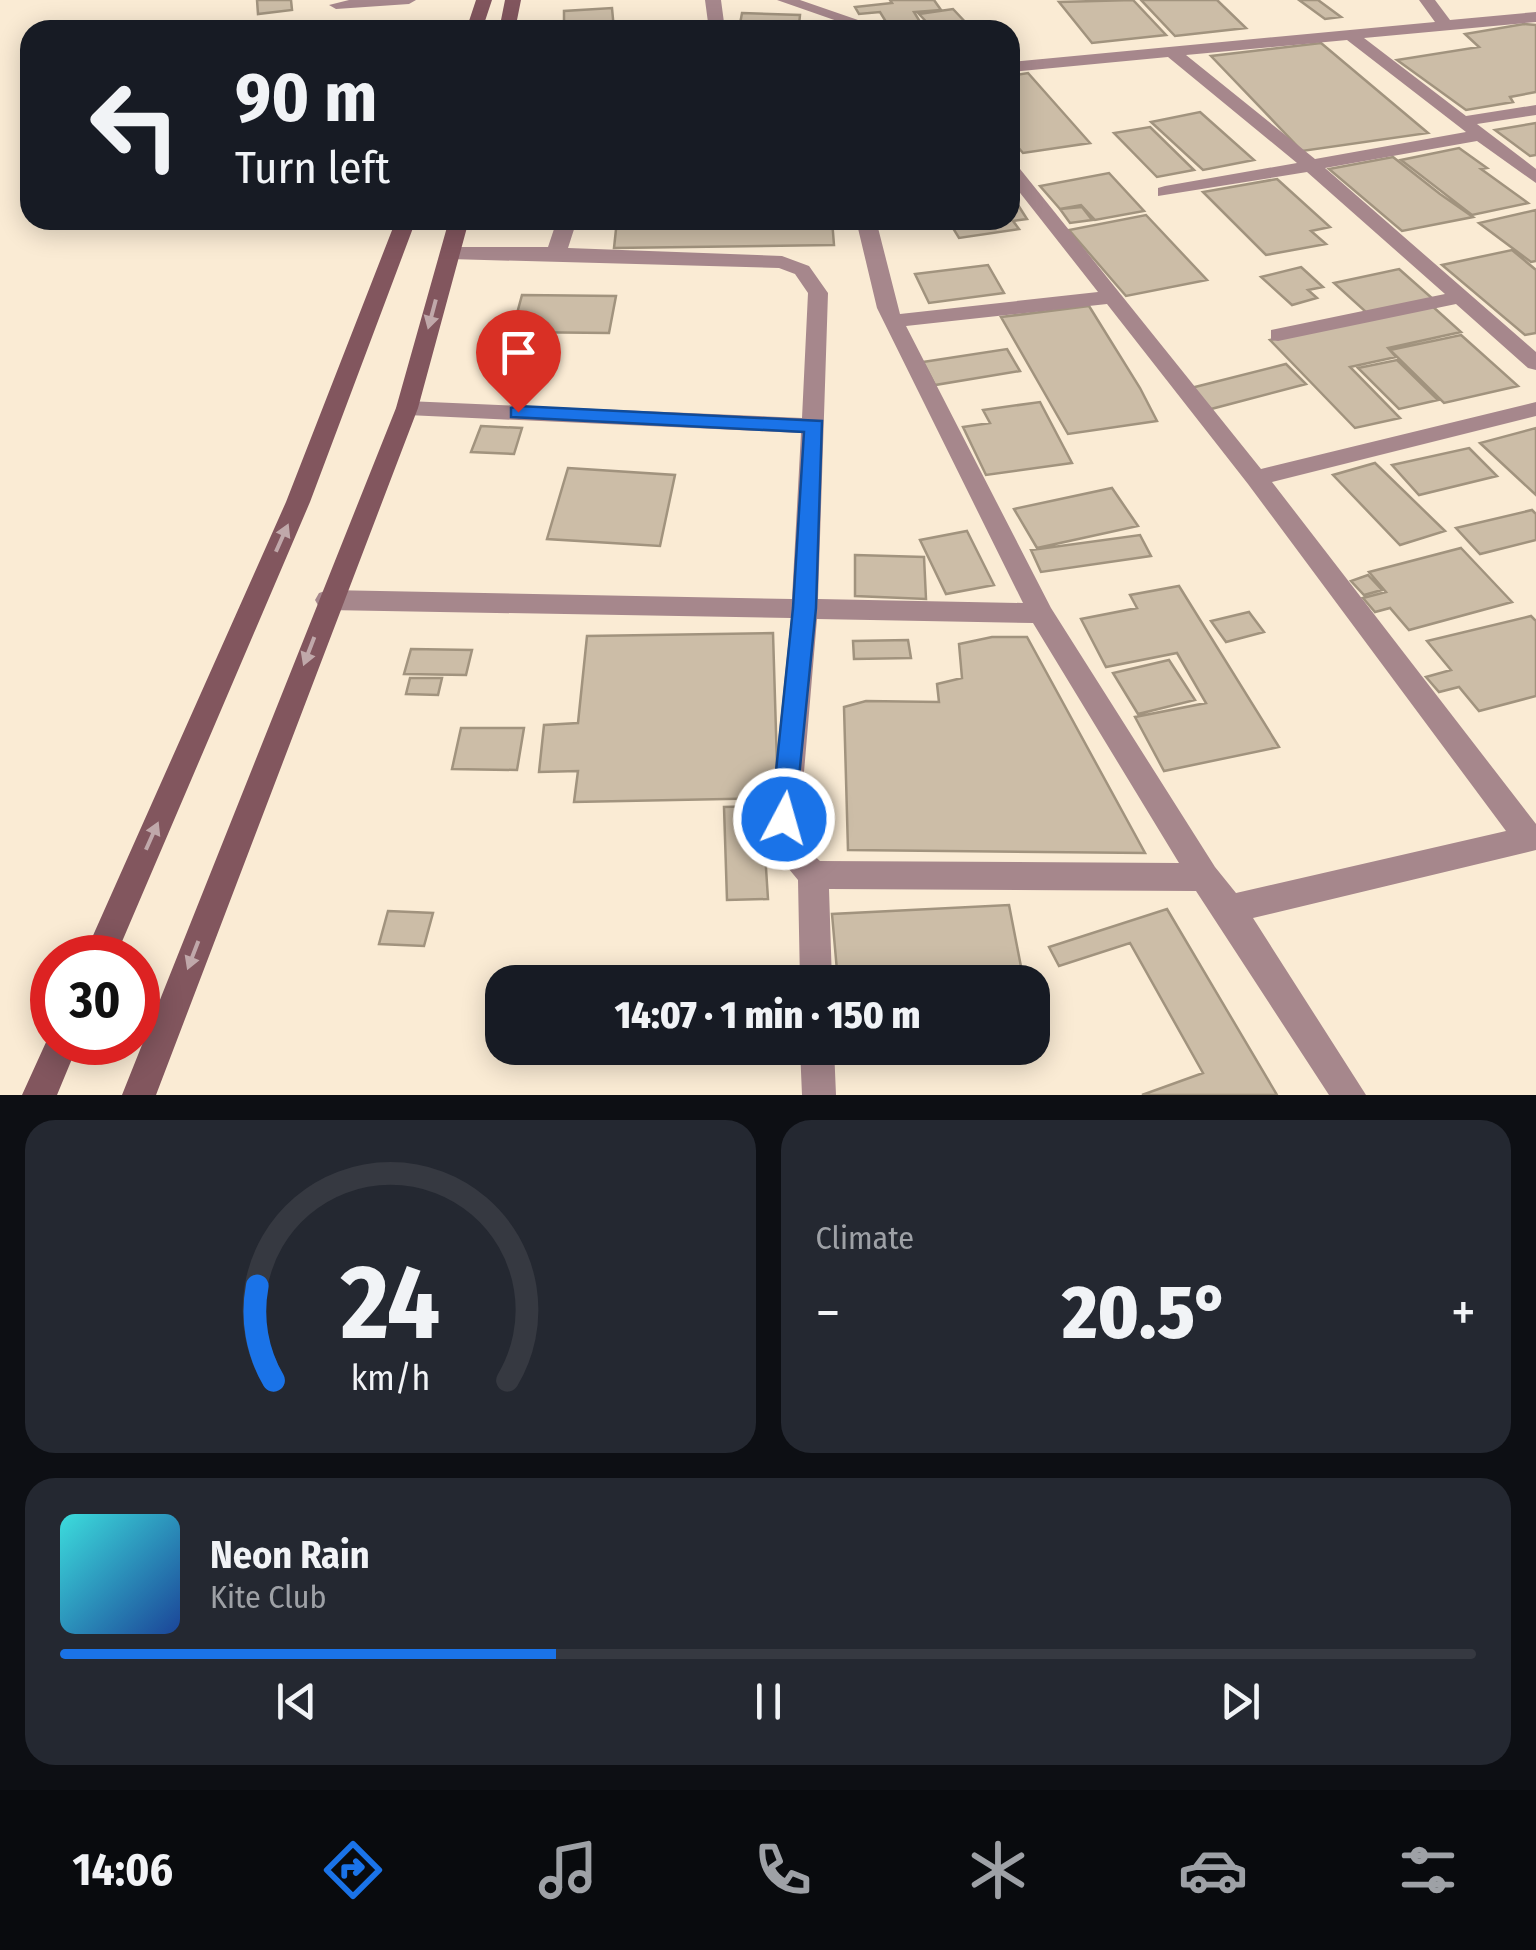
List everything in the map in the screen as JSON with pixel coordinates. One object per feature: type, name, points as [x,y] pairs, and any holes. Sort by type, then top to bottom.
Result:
[{"type":"main road","points":[[109,935],[298,502],[402,230]]},
{"type":"main road","points":[[139,1095],[328,600],[407,408],[456,230]]},
{"type":"main road","points":[[39,1095],[52,1065]]},
{"type":"street","points":[[786,0],[818,5],[854,20]]},
{"type":"street","points":[[1427,0],[1446,27]]},
{"type":"street","points":[[1020,66],[1536,17]]},
{"type":"street","points":[[1353,37],[1536,178]]},
{"type":"street","points":[[1172,53],[1308,163],[1536,363]]},
{"type":"street","points":[[1460,122],[1536,110]]},
{"type":"street","points":[[1165,192],[1479,135]]},
{"type":"street","points":[[1020,181],[1256,478],[1533,838],[1229,909]]},
{"type":"street","points":[[556,253],[564,230]]},
{"type":"street","points":[[869,230],[893,321],[1040,613],[1204,878],[1229,909],[1349,1095]]},
{"type":"street","points":[[450,254],[556,253],[782,262],[802,270],[818,293],[804,608],[784,819],[794,856],[813,876],[816,965]]},
{"type":"street","points":[[1278,335],[1461,297]]},
{"type":"street","points":[[893,321],[1113,298]]},
{"type":"street","points":[[407,408],[815,426]]},
{"type":"street","points":[[1256,478],[1536,409]]},
{"type":"street","points":[[328,600],[1040,613]]},
{"type":"street","points":[[813,876],[1204,878]]},
{"type":"street","points":[[818,1065],[819,1095]]},
{"type":"lane","points":[[336,5],[409,0]]},
{"type":"building","points":[[257,0],[291,0],[292,10],[258,14]]},
{"type":"building","points":[[890,0],[934,0],[941,10],[914,12],[919,20],[885,20],[880,12],[859,14],[855,7],[892,3]]},
{"type":"building","points":[[1133,0],[1166,35],[1092,43],[1059,2]]},
{"type":"building","points":[[1141,0],[1217,0],[1246,28],[1175,36]]},
{"type":"building","points":[[1299,0],[1318,0],[1341,17],[1325,19]]},
{"type":"building","points":[[612,8],[613,20],[564,20],[564,11]]},
{"type":"building","points":[[953,9],[963,20],[925,20],[919,14]]},
{"type":"building","points":[[742,13],[800,15],[800,20],[741,20]]},
{"type":"building","points":[[1536,25],[1536,92],[1510,97],[1513,102],[1466,110],[1397,60],[1479,47],[1465,34]]},
{"type":"building","points":[[1321,43],[1428,133],[1302,151],[1211,56]]},
{"type":"building","points":[[1028,73],[1090,143],[1023,153],[1020,74]]},
{"type":"building","points":[[1200,112],[1254,160],[1203,170],[1151,122]]},
{"type":"building","points":[[1536,123],[1536,155],[1530,156],[1495,130]]},
{"type":"building","points":[[1150,127],[1194,170],[1157,177],[1114,133]]},
{"type":"building","points":[[1459,148],[1528,203],[1472,215],[1401,160]]},
{"type":"building","points":[[1393,157],[1473,217],[1402,231],[1329,169]]},
{"type":"building","points":[[1109,173],[1144,211],[1095,220],[1081,205],[1060,209],[1040,186]]},
{"type":"building","points":[[1277,179],[1330,227],[1311,231],[1326,244],[1266,255],[1203,192]]},
{"type":"building","points":[[1082,207],[1092,220],[1070,223],[1060,209]]},
{"type":"building","points":[[1536,210],[1536,261],[1531,262],[1479,223]]},
{"type":"building","points":[[1146,215],[1207,280],[1126,296],[1069,230]]},
{"type":"building","points":[[616,230],[833,230],[834,245],[614,248]]},
{"type":"building","points":[[954,230],[1012,230],[959,238]]},
{"type":"building","points":[[1512,250],[1536,270],[1536,333],[1525,335],[1442,265]]},
{"type":"building","points":[[988,265],[1004,293],[929,303],[915,274]]},
{"type":"building","points":[[1301,267],[1323,287],[1308,290],[1317,298],[1292,305],[1261,277]]},
{"type":"building","points":[[1399,269],[1433,299],[1367,313],[1334,283]]},
{"type":"building","points":[[522,295],[616,296],[609,333],[512,332]]},
{"type":"building","points":[[1431,305],[1461,332],[1388,348],[1396,357],[1350,367],[1400,418],[1355,428],[1270,340]]},
{"type":"building","points":[[1089,306],[1157,421],[1068,434],[1001,317]]},
{"type":"building","points":[[1461,335],[1518,386],[1444,403],[1390,350]]},
{"type":"building","points":[[1007,349],[1020,371],[935,385],[923,362]]},
{"type":"building","points":[[1397,360],[1438,400],[1399,409],[1358,368]]},
{"type":"building","points":[[1286,364],[1306,384],[1211,409],[1191,388]]},
{"type":"building","points":[[1040,402],[1072,463],[986,475],[963,427],[990,423],[983,410]]},
{"type":"building","points":[[481,426],[522,428],[514,454],[471,452]]},
{"type":"building","points":[[1536,428],[1536,495],[1480,443]]},
{"type":"building","points":[[1469,448],[1497,476],[1419,495],[1392,465]]},
{"type":"building","points":[[1375,463],[1445,531],[1400,545],[1333,475]]},
{"type":"building","points":[[568,468],[675,475],[660,546],[547,539]]},
{"type":"building","points":[[1112,488],[1138,526],[1037,548],[1014,509]]},
{"type":"building","points":[[1532,510],[1536,514],[1536,540],[1480,554],[1456,528]]},
{"type":"building","points":[[967,531],[994,585],[946,594],[920,540]]},
{"type":"building","points":[[1140,535],[1151,556],[1041,572],[1031,550]]},
{"type":"building","points":[[1461,548],[1512,602],[1409,630],[1390,608],[1375,612],[1363,598],[1386,592],[1369,572]]},
{"type":"building","points":[[855,555],[924,557],[926,599],[855,596]]},
{"type":"building","points":[[1368,575],[1382,590],[1364,595],[1351,581]]},
{"type":"building","points":[[1179,586],[1279,747],[1164,771],[1135,717],[1206,703],[1177,653],[1106,667],[1081,619],[1137,608],[1130,595]]},
{"type":"building","points":[[1249,612],[1264,632],[1226,642],[1211,621]]},
{"type":"building","points":[[1531,616],[1536,621],[1536,696],[1479,711],[1459,687],[1439,692],[1426,677],[1451,670],[1427,641]]},
{"type":"building","points":[[773,633],[778,798],[574,802],[578,771],[539,772],[544,725],[578,723],[587,636]]},
{"type":"building","points":[[992,637],[1027,637],[1145,853],[848,850],[844,707],[866,701],[939,702],[937,684],[962,678],[959,644]]},
{"type":"building","points":[[908,640],[911,658],[854,659],[853,641]]},
{"type":"building","points":[[411,649],[472,650],[466,675],[404,674]]},
{"type":"building","points":[[1169,660],[1195,700],[1138,714],[1113,673]]},
{"type":"building","points":[[410,678],[442,678],[438,695],[406,694]]},
{"type":"building","points":[[461,728],[524,728],[517,770],[452,769]]},
{"type":"building","points":[[762,806],[768,899],[727,900],[724,807]]},
{"type":"building","points":[[1009,905],[1021,965],[836,965],[832,914]]},
{"type":"building","points":[[1167,909],[1277,1095],[1142,1095],[1203,1073],[1130,943],[1059,966],[1049,947]]},
{"type":"building","points":[[388,911],[433,913],[424,946],[379,944]]},
{"type":"route","points":[[518,412],[815,426],[804,608],[784,819]]}]
